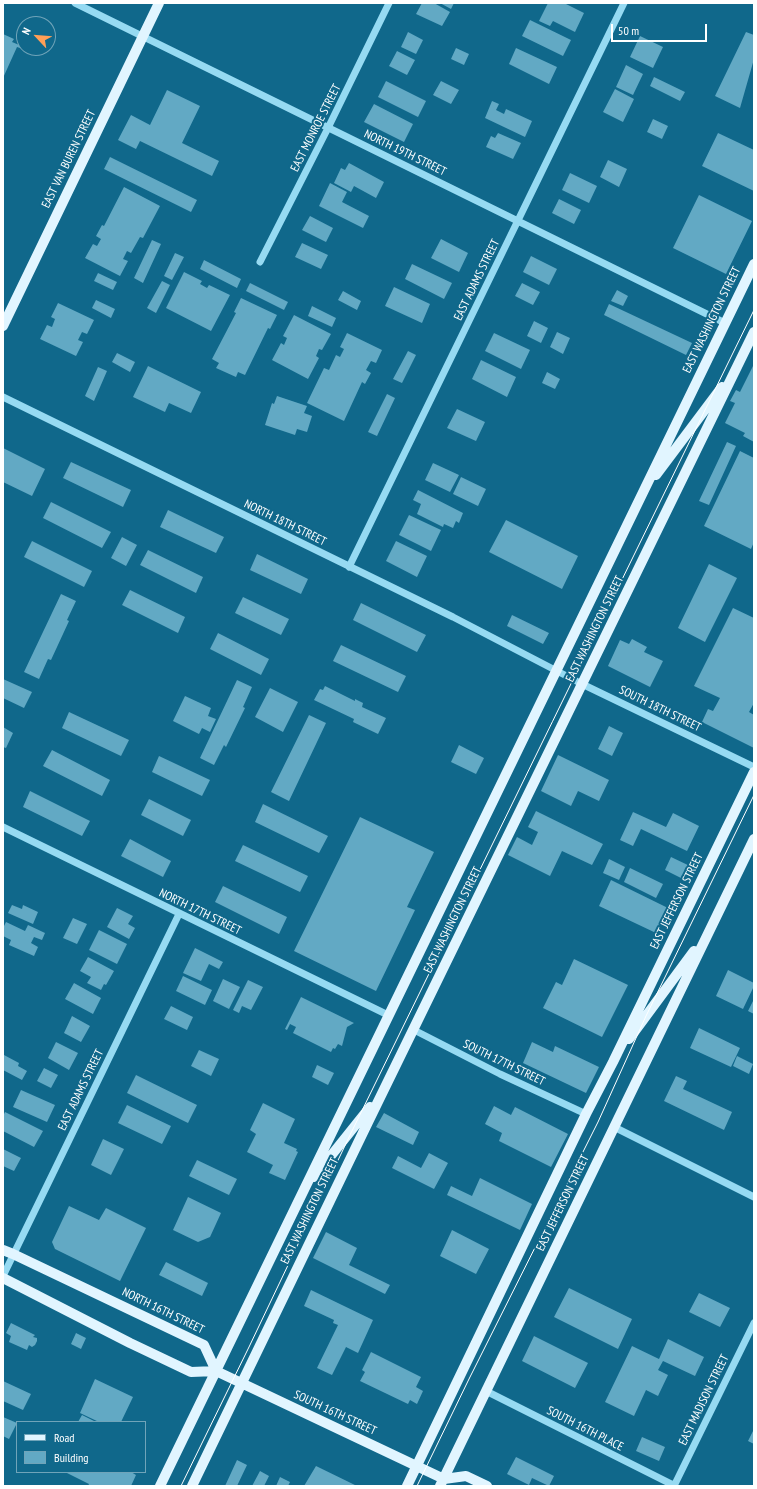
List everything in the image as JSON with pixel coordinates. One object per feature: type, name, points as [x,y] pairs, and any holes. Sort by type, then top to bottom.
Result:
[{"type":"main road","name":"EAST VAN BUREN STREET","points":[[3,326],[159,3]]},
{"type":"main road","name":"EAST WASHINGTON STREET","points":[[160,1486],[302,1191],[754,264]]},
{"type":"main road","name":"EAST WASHINGTON STREET","points":[[192,1486],[753,335]]},
{"type":"main road","name":"EAST WASHINGTON STREET","points":[[641,495],[737,366]]},
{"type":"main road","name":"EAST JEFFERSON STREET","points":[[407,1486],[586,1114],[613,1062],[754,772]]},
{"type":"main road","name":"EAST JEFFERSON STREET","points":[[444,1484],[486,1391],[754,839]]},
{"type":"main road","name":"EAST JEFFERSON STREET","points":[[613,1062],[709,931]]},
{"type":"main road","points":[[302,1191],[351,1133],[387,1084]]},
{"type":"main road","name":"NORTH 16TH STREET","points":[[3,1250],[204,1345],[216,1370]]},
{"type":"main road","points":[[3,1277],[130,1343],[191,1372],[216,1370]]},
{"type":"main road","name":"SOUTH 16TH STREET","points":[[216,1370],[417,1466],[444,1484]]},
{"type":"main road","points":[[444,1484],[466,1476],[487,1486]]},
{"type":"street","name":"NORTH 19TH STREET","points":[[75,3],[725,323]]},
{"type":"street","name":"EAST MONROE STREET","points":[[260,262],[390,3]]},
{"type":"street","name":"EAST ADAMS STREET","points":[[349,567],[624,3]]},
{"type":"street","name":"NORTH 18TH STREET","points":[[3,397],[453,617],[556,670]]},
{"type":"street","name":"SOUTH 18TH STREET","points":[[556,670],[754,767]]},
{"type":"street","name":"NORTH 17TH STREET","points":[[3,827],[388,1015]]},
{"type":"street","name":"EAST ADAMS STREET","points":[[3,1277],[179,914]]},
{"type":"street","name":"SOUTH 17TH STREET","points":[[414,1030],[500,1074],[586,1114]]},
{"type":"street","points":[[614,1127],[754,1197]]},
{"type":"street","name":"EAST MADISON STREET","points":[[675,1486],[754,1323]]},
{"type":"street","name":"SOUTH 16TH PLACE","points":[[486,1391],[675,1486]]},
{"type":"building","points":[[422,3],[434,3],[450,12],[442,26],[416,14]]},
{"type":"building","points":[[440,3],[454,3],[451,9]]},
{"type":"building","points":[[548,3],[564,3],[584,13],[575,32],[553,21],[550,26],[539,21]]},
{"type":"building","points":[[530,20],[571,40],[563,56],[522,36]]},
{"type":"building","points":[[408,32],[423,40],[416,54],[401,47]]},
{"type":"building","points":[[746,32],[754,35],[754,59],[740,108],[715,96]]},
{"type":"building","points":[[3,34],[14,39],[12,42],[16,44],[16,49],[3,78]]},
{"type":"building","points":[[640,36],[663,47],[653,68],[630,57]]},
{"type":"building","points":[[456,48],[469,54],[464,65],[451,59]]},
{"type":"building","points":[[516,48],[557,67],[549,84],[509,64]]},
{"type":"building","points":[[397,51],[415,60],[407,75],[389,66]]},
{"type":"building","points":[[626,65],[643,74],[633,95],[616,87]]},
{"type":"building","points":[[654,77],[685,92],[680,101],[650,86]]},
{"type":"building","points":[[386,81],[426,101],[418,117],[378,97]]},
{"type":"building","points":[[441,81],[459,90],[451,104],[433,95]]},
{"type":"building","points":[[615,89],[634,99],[623,122],[603,112]]},
{"type":"building","points":[[167,90],[200,106],[182,143],[219,161],[212,176],[140,141],[136,149],[118,140],[131,115],[150,125]]},
{"type":"building","points":[[492,101],[499,104],[496,110],[504,114],[506,109],[532,121],[525,137],[485,118]]},
{"type":"building","points":[[374,104],[413,124],[404,142],[364,122]]},
{"type":"building","points":[[653,119],[668,126],[662,139],[647,132]]},
{"type":"building","points":[[498,133],[521,143],[513,159],[486,147],[491,136],[495,138]]},
{"type":"building","points":[[718,133],[754,150],[754,191],[702,166]]},
{"type":"building","points":[[110,157],[197,200],[191,212],[104,169]]},
{"type":"building","points":[[608,160],[627,169],[619,187],[600,177]]},
{"type":"building","points":[[349,163],[384,182],[376,198],[354,186],[351,192],[334,183],[341,168],[345,170]]},
{"type":"building","points":[[570,173],[597,186],[589,203],[562,190]]},
{"type":"building","points":[[330,183],[347,192],[342,202],[369,216],[363,228],[319,206]]},
{"type":"building","points":[[124,187],[160,206],[143,238],[140,237],[131,253],[127,251],[123,259],[128,261],[120,276],[85,258],[93,244],[97,246],[101,239],[96,236],[102,225],[104,226]]},
{"type":"building","points":[[699,195],[752,221],[726,274],[673,248]]},
{"type":"building","points":[[559,199],[581,210],[574,224],[552,213]]},
{"type":"building","points":[[310,216],[333,228],[326,242],[302,230]]},
{"type":"building","points":[[441,239],[468,253],[459,272],[431,258]]},
{"type":"building","points":[[152,240],[161,244],[143,283],[134,278]]},
{"type":"building","points":[[302,243],[328,255],[321,269],[295,257]]},
{"type":"building","points":[[175,253],[184,257],[172,280],[164,276]]},
{"type":"building","points":[[531,256],[557,269],[549,285],[523,272]]},
{"type":"building","points":[[204,260],[241,279],[237,288],[200,269]]},
{"type":"building","points":[[412,264],[452,283],[444,299],[405,279]]},
{"type":"building","points":[[184,272],[202,281],[200,284],[207,288],[209,285],[230,295],[211,331],[166,308]]},
{"type":"building","points":[[98,273],[117,282],[113,290],[94,281]]},
{"type":"building","points":[[162,281],[170,285],[156,313],[147,308]]},
{"type":"building","points":[[250,283],[288,302],[284,310],[246,291]]},
{"type":"building","points":[[522,283],[540,292],[533,305],[515,296]]},
{"type":"building","points":[[394,287],[430,304],[422,323],[385,306]]},
{"type":"building","points":[[617,290],[628,296],[623,306],[611,301]]},
{"type":"building","points":[[343,291],[361,301],[357,310],[338,300]]},
{"type":"building","points":[[241,298],[277,315],[270,329],[268,328],[245,375],[238,372],[236,377],[216,368],[219,363],[212,359],[236,313],[234,312]]},
{"type":"building","points":[[96,300],[115,309],[111,318],[92,308]]},
{"type":"building","points":[[58,303],[94,320],[87,334],[82,332],[78,340],[83,342],[76,356],[40,339],[47,325],[52,327],[55,319],[51,317]]},
{"type":"building","points":[[609,304],[692,343],[686,355],[604,315]]},
{"type":"building","points":[[312,306],[336,318],[332,327],[308,316]]},
{"type":"building","points":[[294,315],[331,334],[322,350],[319,349],[316,356],[319,358],[308,379],[272,360],[281,343],[284,345],[287,338],[283,336]]},
{"type":"building","points":[[534,321],[548,328],[541,343],[527,336]]},
{"type":"building","points":[[557,332],[570,338],[563,354],[550,347]]},
{"type":"building","points":[[347,333],[382,350],[376,363],[371,361],[366,370],[371,373],[365,384],[362,382],[344,421],[307,403],[324,368],[329,370],[336,355],[340,357],[344,349],[340,347]]},
{"type":"building","points":[[494,333],[530,350],[521,369],[485,351]]},
{"type":"building","points":[[408,351],[416,355],[402,383],[393,379]]},
{"type":"building","points":[[117,353],[135,362],[130,372],[112,362]]},
{"type":"building","points":[[481,360],[516,377],[507,397],[472,379]]},
{"type":"building","points":[[754,364],[754,442],[743,436],[745,433],[725,423],[735,403],[730,401],[736,390],[740,392]]},
{"type":"building","points":[[148,366],[201,392],[191,413],[169,403],[165,412],[133,397]]},
{"type":"building","points":[[98,367],[107,371],[94,401],[85,396]]},
{"type":"building","points":[[547,372],[560,379],[555,389],[542,383]]},
{"type":"building","points":[[387,394],[395,398],[377,436],[368,432]]},
{"type":"building","points":[[277,396],[307,406],[304,413],[312,416],[307,432],[297,429],[295,435],[265,425],[272,403],[274,404]]},
{"type":"building","points":[[457,409],[485,422],[476,441],[447,428]]},
{"type":"building","points":[[727,442],[736,446],[709,505],[699,501]]},
{"type":"building","points":[[3,448],[45,469],[32,496],[3,482]]},
{"type":"building","points":[[740,451],[754,458],[754,542],[751,549],[704,526]]},
{"type":"building","points":[[71,462],[131,490],[123,507],[63,478]]},
{"type":"building","points":[[433,463],[459,475],[450,492],[425,480]]},
{"type":"building","points":[[461,477],[486,489],[478,506],[453,494]]},
{"type":"building","points":[[418,490],[463,513],[459,523],[456,521],[453,528],[444,524],[443,527],[417,514],[421,504],[413,500]]},
{"type":"building","points":[[51,502],[111,532],[102,548],[43,518]]},
{"type":"building","points":[[168,510],[224,537],[216,553],[160,527]]},
{"type":"building","points":[[409,515],[441,530],[431,551],[399,535]]},
{"type":"building","points":[[506,520],[578,556],[562,589],[489,552]]},
{"type":"building","points":[[122,537],[137,545],[126,566],[111,558]]},
{"type":"building","points":[[32,541],[92,571],[84,587],[24,557]]},
{"type":"building","points":[[396,541],[427,556],[417,577],[386,561]]},
{"type":"building","points":[[148,550],[203,577],[196,593],[140,565]]},
{"type":"building","points":[[257,554],[308,579],[301,594],[250,570]]},
{"type":"building","points":[[709,564],[737,578],[705,642],[678,628]]},
{"type":"building","points":[[130,590],[185,617],[178,633],[122,605]]},
{"type":"building","points":[[61,594],[76,601],[67,620],[69,621],[51,660],[48,659],[39,679],[24,672]]},
{"type":"building","points":[[243,597],[289,619],[281,635],[235,613]]},
{"type":"building","points":[[361,603],[426,635],[417,652],[353,620]]},
{"type":"building","points":[[733,608],[754,618],[754,703],[749,712],[754,715],[754,748],[702,722],[708,709],[713,711],[720,698],[694,686]]},
{"type":"building","points":[[512,615],[549,633],[543,644],[507,626]]},
{"type":"building","points":[[218,633],[269,659],[261,675],[210,649]]},
{"type":"building","points":[[632,639],[647,647],[644,652],[663,661],[650,687],[608,666],[620,640],[629,644]]},
{"type":"building","points":[[341,645],[406,676],[398,692],[333,661]]},
{"type":"building","points":[[3,679],[32,692],[24,708],[3,698]]},
{"type":"building","points":[[237,680],[252,687],[243,707],[245,708],[226,747],[224,745],[214,765],[200,758]]},
{"type":"building","points":[[325,686],[355,701],[355,699],[363,703],[362,707],[386,718],[378,734],[353,722],[354,719],[314,700],[320,689],[323,690]]},
{"type":"building","points":[[270,688],[298,702],[283,732],[255,717]]},
{"type":"building","points":[[185,696],[211,708],[208,716],[216,719],[210,732],[202,728],[199,734],[173,721]]},
{"type":"building","points":[[69,712],[129,740],[121,756],[62,728]]},
{"type":"building","points":[[309,715],[326,723],[289,801],[271,792]]},
{"type":"building","points":[[609,726],[623,733],[612,756],[598,749]]},
{"type":"building","points":[[3,727],[13,733],[6,748],[3,747]]},
{"type":"building","points":[[459,745],[484,758],[476,774],[451,762]]},
{"type":"building","points":[[52,750],[110,780],[102,796],[43,766]]},
{"type":"building","points":[[558,755],[609,780],[599,801],[578,791],[571,806],[541,791]]},
{"type":"building","points":[[159,756],[210,780],[202,796],[152,772]]},
{"type":"building","points":[[30,791],[90,821],[82,836],[23,807]]},
{"type":"building","points":[[149,799],[191,820],[183,836],[141,815]]},
{"type":"building","points":[[263,804],[328,836],[319,853],[255,822]]},
{"type":"building","points":[[536,811],[603,844],[592,865],[562,851],[550,876],[508,855],[517,837],[532,845],[538,832],[528,827]]},
{"type":"building","points":[[633,812],[666,827],[673,813],[699,826],[687,851],[641,829],[633,846],[620,840]]},
{"type":"building","points":[[360,817],[434,852],[407,907],[415,910],[376,991],[294,951]]},
{"type":"building","points":[[130,839],[171,861],[163,877],[121,856]]},
{"type":"building","points":[[243,845],[308,876],[300,892],[235,861]]},
{"type":"building","points":[[671,857],[692,867],[685,880],[665,870]]},
{"type":"building","points":[[609,859],[625,867],[619,880],[603,873]]},
{"type":"building","points":[[630,868],[663,884],[656,898],[624,882]]},
{"type":"building","points":[[611,880],[668,908],[656,933],[599,906]]},
{"type":"building","points":[[223,886],[287,917],[279,934],[215,902]]},
{"type":"building","points":[[12,905],[22,909],[23,905],[38,912],[33,924],[8,913]]},
{"type":"building","points":[[117,908],[133,916],[128,924],[135,928],[129,939],[107,927]]},
{"type":"building","points":[[73,918],[87,924],[77,944],[63,938]]},
{"type":"building","points":[[6,922],[25,931],[28,925],[45,933],[42,940],[34,937],[31,943],[38,947],[34,956],[9,945],[11,940],[3,936],[3,928]]},
{"type":"building","points":[[99,930],[127,944],[117,964],[89,950]]},
{"type":"building","points":[[195,948],[223,962],[219,969],[209,964],[201,981],[183,973]]},
{"type":"building","points":[[88,957],[114,971],[106,985],[104,984],[101,990],[87,983],[91,977],[80,971]]},
{"type":"building","points":[[574,959],[628,985],[602,1037],[543,1008],[556,982],[562,985]]},
{"type":"building","points":[[728,970],[754,983],[743,1009],[716,996]]},
{"type":"building","points":[[183,976],[212,990],[205,1005],[176,991]]},
{"type":"building","points":[[223,979],[240,987],[229,1009],[213,1001]]},
{"type":"building","points":[[248,980],[263,987],[251,1010],[242,1006],[239,1013],[233,1010]]},
{"type":"building","points":[[74,983],[101,998],[93,1014],[65,999]]},
{"type":"building","points":[[301,997],[354,1023],[347,1027],[342,1046],[338,1044],[331,1052],[293,1033],[296,1027],[290,1024],[287,1030],[285,1029]]},
{"type":"building","points":[[754,999],[754,1014],[748,1011]]},
{"type":"building","points":[[171,1006],[193,1017],[187,1030],[164,1019]]},
{"type":"building","points":[[72,1016],[90,1026],[81,1042],[64,1033]]},
{"type":"building","points":[[699,1028],[740,1048],[731,1067],[690,1048]]},
{"type":"building","points":[[56,1042],[78,1053],[69,1070],[48,1058]]},
{"type":"building","points":[[532,1042],[553,1052],[555,1046],[599,1067],[586,1093],[523,1063]]},
{"type":"building","points":[[199,1050],[219,1059],[211,1076],[191,1066]]},
{"type":"building","points":[[4,1055],[19,1063],[18,1066],[27,1071],[22,1080],[3,1070]]},
{"type":"building","points":[[737,1056],[753,1064],[749,1074],[733,1066]]},
{"type":"building","points":[[317,1065],[334,1073],[328,1085],[312,1077]]},
{"type":"building","points":[[44,1068],[58,1075],[51,1088],[37,1081]]},
{"type":"building","points":[[136,1075],[197,1105],[188,1123],[127,1093]]},
{"type":"building","points":[[676,1076],[687,1081],[683,1089],[732,1112],[724,1130],[664,1101]]},
{"type":"building","points":[[21,1090],[55,1105],[47,1122],[13,1107]]},
{"type":"building","points":[[263,1103],[295,1119],[284,1143],[297,1149],[296,1151],[298,1152],[285,1180],[269,1173],[273,1165],[247,1152],[256,1134],[250,1130]]},
{"type":"building","points":[[127,1105],[171,1126],[162,1144],[118,1123]]},
{"type":"building","points":[[494,1106],[511,1115],[515,1107],[568,1134],[551,1167],[499,1141],[502,1133],[485,1124]]},
{"type":"building","points":[[5,1112],[43,1131],[34,1147],[3,1131],[3,1116]]},
{"type":"building","points":[[384,1113],[419,1132],[413,1145],[376,1127]]},
{"type":"building","points":[[103,1139],[124,1149],[111,1175],[91,1165]]},
{"type":"building","points":[[3,1149],[21,1158],[14,1171],[3,1166]]},
{"type":"building","points":[[429,1153],[448,1163],[434,1189],[392,1168],[398,1156],[421,1168]]},
{"type":"building","points":[[197,1160],[237,1179],[229,1195],[189,1176]]},
{"type":"building","points":[[480,1178],[532,1204],[520,1230],[447,1195],[451,1186],[472,1196]]},
{"type":"building","points":[[188,1197],[221,1213],[210,1237],[198,1242],[173,1230]]},
{"type":"building","points":[[69,1206],[99,1220],[106,1208],[146,1228],[120,1281],[55,1249],[52,1242]]},
{"type":"building","points":[[452,1230],[489,1249],[476,1274],[440,1256]]},
{"type":"building","points":[[326,1232],[357,1248],[349,1265],[390,1285],[385,1294],[313,1258]]},
{"type":"building","points":[[166,1262],[208,1283],[202,1296],[159,1275]]},
{"type":"building","points":[[569,1288],[632,1319],[618,1349],[554,1317]]},
{"type":"building","points":[[311,1290],[373,1320],[358,1353],[346,1347],[332,1375],[317,1368],[338,1325],[333,1323],[334,1320],[304,1306]]},
{"type":"building","points":[[699,1293],[730,1308],[720,1327],[689,1312]]},
{"type":"building","points":[[11,1323],[35,1335],[33,1337],[37,1338],[37,1341],[35,1345],[32,1347],[29,1345],[27,1350],[9,1342],[11,1336],[6,1333]]},
{"type":"building","points":[[76,1333],[86,1338],[81,1349],[71,1344]]},
{"type":"building","points":[[534,1336],[588,1363],[575,1388],[522,1361]]},
{"type":"building","points":[[668,1339],[704,1357],[695,1376],[663,1361],[658,1370],[668,1375],[658,1396],[646,1390],[634,1416],[605,1402],[632,1346],[659,1359]]},
{"type":"building","points":[[371,1352],[421,1377],[416,1387],[423,1391],[417,1404],[410,1400],[408,1404],[360,1381],[365,1372],[362,1370]]},
{"type":"building","points":[[95,1379],[133,1397],[121,1421],[97,1421],[80,1413]]},
{"type":"building","points":[[3,1381],[31,1394],[23,1410],[3,1401]]},
{"type":"building","points":[[82,1415],[94,1421],[79,1421]]},
{"type":"building","points":[[3,1417],[16,1423],[16,1425],[9,1439],[3,1436]]},
{"type":"building","points":[[754,1429],[754,1444],[748,1441]]},
{"type":"building","points":[[642,1437],[665,1447],[659,1461],[636,1451]]},
{"type":"building","points":[[516,1457],[554,1476],[549,1486],[532,1478],[529,1485],[507,1474]]},
{"type":"building","points":[[237,1460],[247,1465],[237,1486],[225,1486]]},
{"type":"building","points":[[316,1466],[357,1486],[304,1486]]},
{"type":"building","points":[[260,1471],[269,1476],[264,1486],[252,1486]]},
{"type":"building","points":[[67,1473],[133,1473],[136,1475],[131,1486],[88,1486],[89,1484]]},
{"type":"building","points":[[280,1477],[290,1482],[288,1486],[276,1486]]},
{"type":"tram line","points":[[181,1486],[351,1133],[754,310]]},
{"type":"tram line","points":[[417,1486],[598,1122],[646,1016],[754,795]]}]
